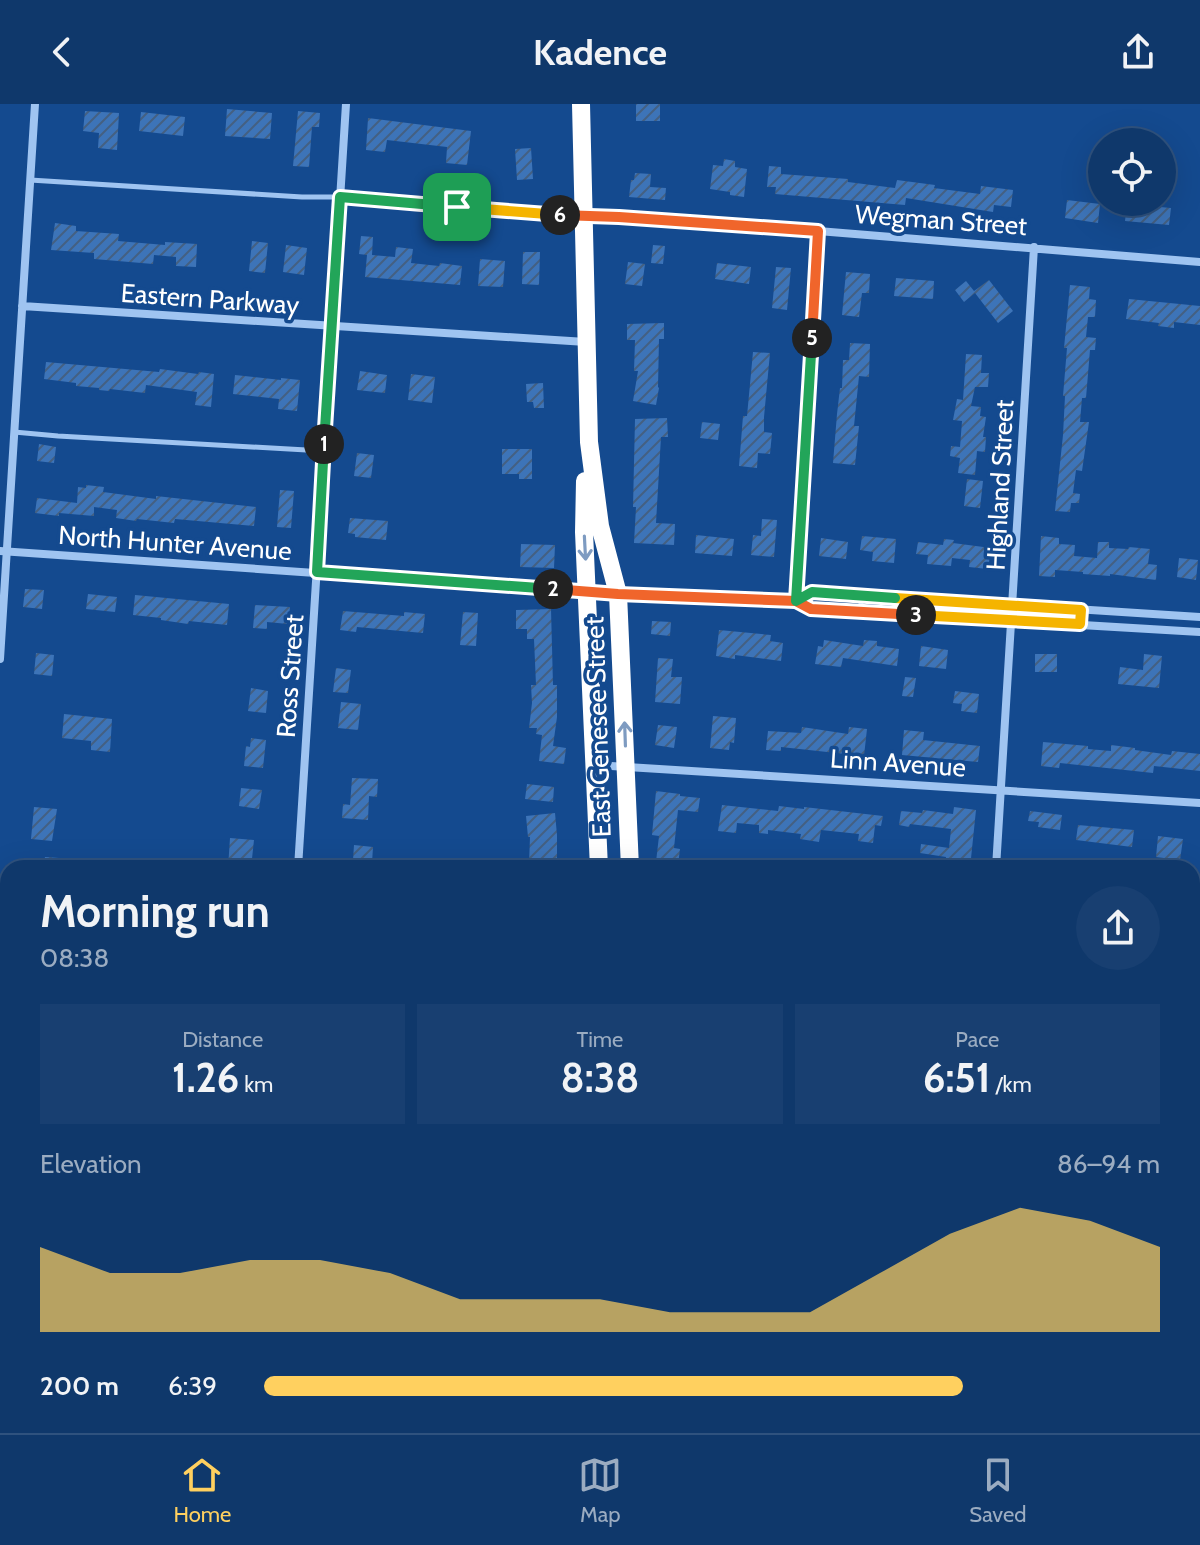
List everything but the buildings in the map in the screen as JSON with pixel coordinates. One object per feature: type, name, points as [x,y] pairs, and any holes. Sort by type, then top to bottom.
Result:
[{"type":"highway","name":"East Genesee Street","points":[[581,104],[589,442],[584,511],[599,860]]},
{"type":"highway","name":"East Genesee Street","points":[[589,442],[600,526],[618,594],[630,860]]},
{"type":"street","points":[[0,659],[3,552],[14,432],[35,104]]},
{"type":"street","name":"Ross Street","points":[[299,860],[346,104]]},
{"type":"street","name":"Wegman Street","points":[[583,217],[818,231],[1200,262]]},
{"type":"street","points":[[796,601],[818,231]]},
{"type":"street","name":"Highland Street","points":[[997,860],[1034,247]]},
{"type":"street","name":"Eastern Parkway","points":[[22,306],[587,343]]},
{"type":"street","name":"North Hunter Avenue","points":[[3,552],[618,594],[796,601]]},
{"type":"street","points":[[796,601],[812,592],[1200,617]]},
{"type":"street","points":[[796,601],[811,609],[1200,632]]},
{"type":"street","name":"Linn Avenue","points":[[594,765],[1200,803]]},
{"type":"lane","points":[[29,180],[340,197],[583,217]]},
{"type":"lane","points":[[14,432],[324,451]]},
{"type":"lane","points":[[861,596],[861,611]]},
{"type":"route","points":[[457,207],[340,197],[317,572],[618,594],[796,601],[811,609],[1080,624],[1081,610],[812,592],[796,601],[818,231],[457,207]]}]
